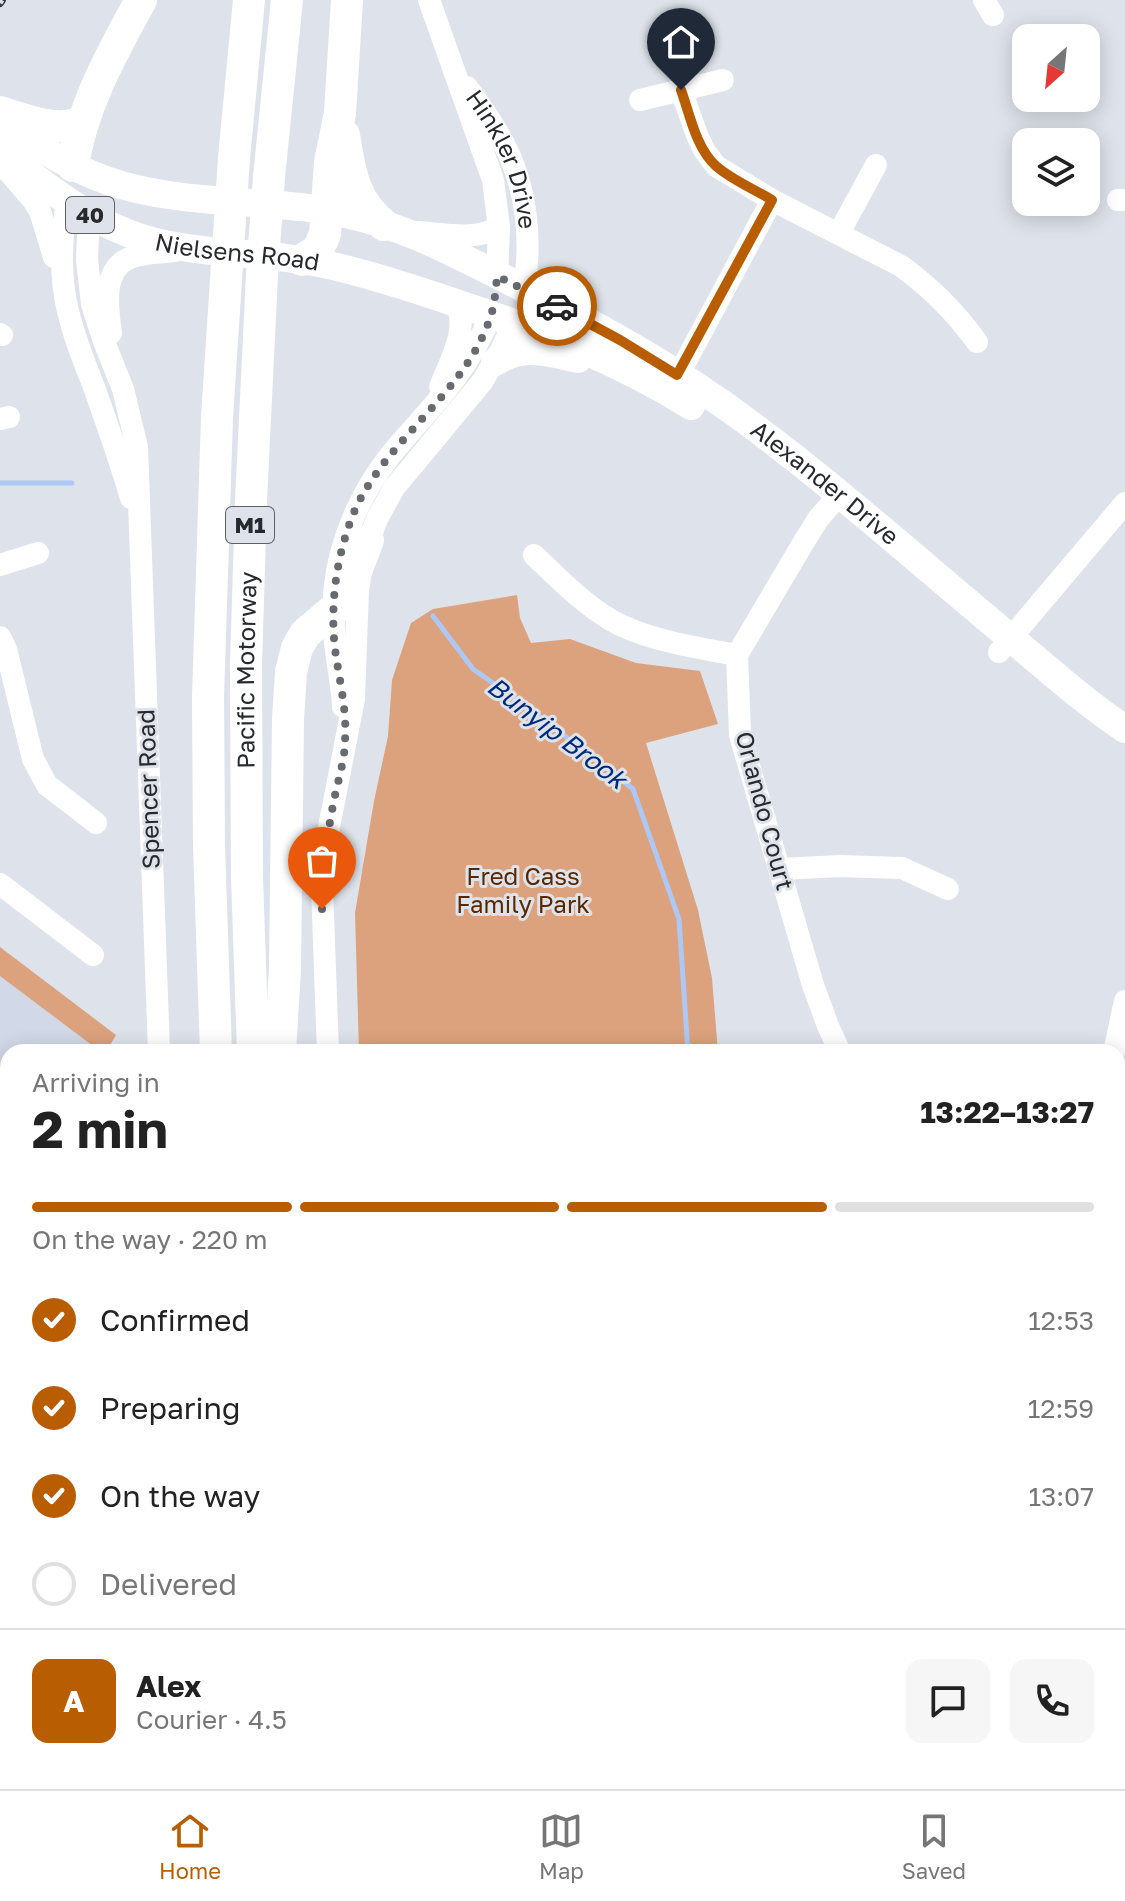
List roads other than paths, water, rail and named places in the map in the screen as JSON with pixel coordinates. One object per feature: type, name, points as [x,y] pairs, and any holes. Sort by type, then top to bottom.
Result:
[{"type":"highway","points":[[73,166],[83,122],[107,64],[141,0]]},
{"type":"highway","name":"Pacific Motorway","points":[[216,1044],[208,697],[216,432],[234,158],[249,0]]},
{"type":"highway","name":"Pacific Motorway","points":[[253,1044],[247,877],[246,694],[250,531],[262,275],[287,0]]},
{"type":"highway","points":[[302,260],[316,253],[325,234],[319,210],[340,113],[347,0]]},
{"type":"highway","points":[[0,112],[57,127],[83,122]]},
{"type":"highway","points":[[340,113],[356,191],[366,208],[393,228]]},
{"type":"highway","points":[[280,1044],[291,672],[302,639],[345,600],[368,540]]},
{"type":"main road","name":"40","points":[[0,120],[35,145],[73,166]]},
{"type":"main road","name":"Nielsens Road","points":[[0,151],[78,208],[144,239],[192,248],[302,260],[380,278],[503,318]]},
{"type":"main road","name":"Nielsens Road","points":[[73,166],[125,186],[195,199],[319,210],[393,228],[443,248],[497,276]]},
{"type":"main road","points":[[73,166],[78,208]]},
{"type":"main road","name":"Alexander Drive","points":[[497,276],[596,326],[755,449],[834,501],[1005,645],[1125,729]]},
{"type":"main road","name":"Hinkler Drive","points":[[497,276],[503,318]]},
{"type":"main road","name":"Hinkler Drive","points":[[503,318],[524,289]]},
{"type":"main road","name":"Alexander Drive","points":[[503,318],[666,383]]},
{"type":"main road","points":[[495,362],[519,352],[553,354],[666,383]]},
{"type":"main road","name":"Alexander Drive","points":[[1005,645],[1060,704],[1125,748]]},
{"type":"street","name":"Hinkler Drive","points":[[429,0],[493,180],[499,227],[497,276]]},
{"type":"street","name":"Hinkler Drive","points":[[453,66],[494,127],[516,174],[527,234],[524,289]]},
{"type":"street","points":[[640,100],[723,80]]},
{"type":"street","points":[[681,90],[697,135],[711,161],[721,170],[772,200],[882,255],[918,278],[950,309],[977,342]]},
{"type":"street","points":[[0,162],[43,217],[65,297]]},
{"type":"street","points":[[839,233],[876,165]]},
{"type":"street","points":[[666,383],[772,200]]},
{"type":"street","name":"Spencer Road","points":[[78,208],[62,239],[65,297],[72,327],[116,446],[139,526]]},
{"type":"street","name":"Spencer Road","points":[[78,208],[92,304],[123,389],[137,447],[159,1044]]},
{"type":"street","points":[[393,228],[475,235],[489,233],[499,227]]},
{"type":"street","points":[[123,389],[107,297],[110,279],[122,262],[133,256],[192,248]]},
{"type":"street","points":[[433,407],[457,343],[460,312],[455,302]]},
{"type":"street","name":"Hinkler Drive","points":[[328,1044],[322,888],[329,827],[355,689],[358,590],[368,540],[394,488],[476,390],[495,362],[503,318]]},
{"type":"street","name":"Hinkler Drive","points":[[345,741],[333,611],[340,558],[352,517],[382,465],[463,370],[479,342],[503,318]]},
{"type":"street","points":[[534,555],[596,611],[626,628],[702,649],[737,655],[802,545],[834,501]]},
{"type":"street","points":[[1005,645],[1125,503]]},
{"type":"street","points":[[0,565],[38,553]]},
{"type":"street","points":[[0,637],[6,649],[33,759],[47,785],[96,823]]},
{"type":"street","name":"Orlando Court","points":[[737,655],[740,735],[813,985],[836,1044]]},
{"type":"street","points":[[781,869],[810,866],[902,868],[948,889]]},
{"type":"street","points":[[0,884],[93,955]]},
{"type":"street","points":[[1116,1044],[1125,1001]]},
{"type":"waterway","name":"Bunyip Brook","points":[[0,483],[72,483]]},
{"type":"waterway","name":"Bunyip Brook","points":[[433,616],[473,669],[633,789],[679,919],[687,1044]]},
{"type":"park label","name":"Fred Cass Family Park","points":[[523,891]]}]
